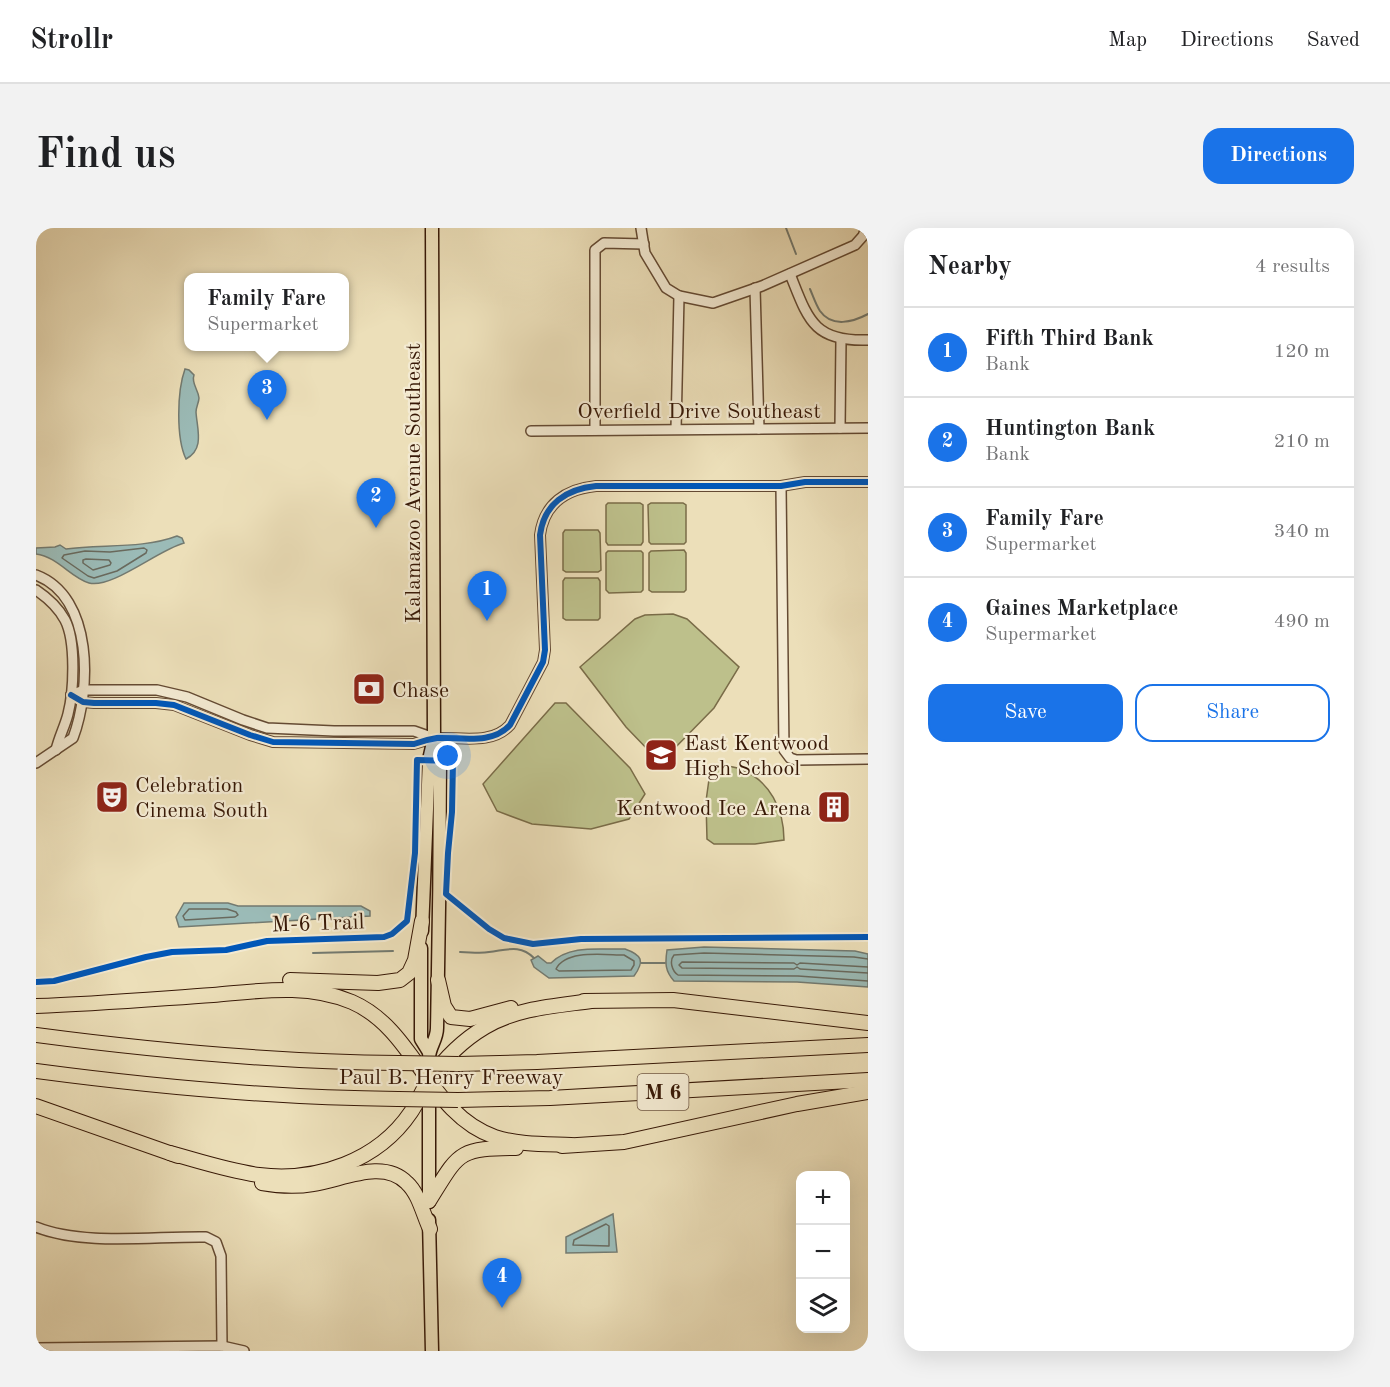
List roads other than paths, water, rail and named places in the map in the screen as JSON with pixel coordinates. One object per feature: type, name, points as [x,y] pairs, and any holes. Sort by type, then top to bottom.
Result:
[{"type":"highway","points":[[170,998],[288,980],[394,982],[404,977],[412,967],[422,921]]},
{"type":"highway","points":[[438,980],[446,1011],[454,1018],[470,1019],[543,1002],[673,1000],[868,1023]]},
{"type":"highway","points":[[36,1006],[290,989],[335,996],[362,1008],[385,1025],[408,1050],[459,1118],[484,1133],[517,1142],[571,1145]]},
{"type":"highway","points":[[170,1153],[261,1175],[290,1175],[333,1168],[364,1157],[389,1139],[411,1111],[429,1080],[452,1052],[486,1026],[533,1009],[591,1001]]},
{"type":"highway","name":"Paul B. Henry Freeway","points":[[36,1035],[184,1053],[295,1061],[458,1064],[868,1045]]},
{"type":"highway","name":"Paul B. Henry Freeway","points":[[36,1071],[188,1089],[298,1097],[458,1100],[550,1098],[868,1080]]},
{"type":"highway","points":[[429,1201],[452,1164],[471,1151],[486,1148],[571,1145],[640,1139],[796,1104],[868,1092]]},
{"type":"highway","points":[[36,1106],[227,1174],[281,1185],[311,1185],[376,1171],[392,1172],[412,1188],[430,1229]]},
{"type":"main road","name":"Kalamazoo Avenue Southeast","points":[[432,228],[434,738],[429,760],[422,921],[421,1039],[429,1052],[432,1351]]},
{"type":"main road","name":"Kalamazoo Avenue Southeast","points":[[429,1052],[437,1039],[438,980],[440,760],[434,738]]},
{"type":"street","points":[[641,228],[645,253],[666,288],[679,296],[713,303],[790,274],[855,245],[863,236],[866,228]]},
{"type":"street","points":[[595,430],[595,250],[604,243],[644,244]]},
{"type":"street","points":[[790,274],[803,306],[813,323],[826,334],[841,340],[868,340]]},
{"type":"street","points":[[755,288],[759,429]]},
{"type":"street","points":[[676,429],[679,296]]},
{"type":"street","points":[[840,428],[841,340]]},
{"type":"street","name":"Overfield Drive Southeast","points":[[531,431],[868,428]]},
{"type":"street","points":[[71,695],[83,702],[174,705],[273,742],[414,744],[434,738],[484,738],[501,733],[510,725],[541,668],[545,651],[540,535],[543,518],[550,507],[561,497],[579,488],[596,486],[781,486],[805,482],[868,482]]},
{"type":"street","points":[[781,486],[784,750],[790,758],[796,760],[868,759]]},
{"type":"street","points":[[36,574],[57,589],[72,609],[83,649],[84,690],[73,738],[36,763]]},
{"type":"street","points":[[36,590],[48,598],[66,622],[71,648],[69,712],[56,750]]},
{"type":"street","points":[[71,695],[84,690],[171,692],[243,720],[277,729],[414,731],[434,738]]},
{"type":"street","points":[[36,1227],[51,1233],[97,1238],[206,1237],[216,1242],[221,1256],[222,1346]]},
{"type":"street","points":[[36,1348],[222,1346],[243,1351]]},
{"type":"water","points":[[185,369],[194,375],[193,381],[199,398],[196,412],[198,444],[192,455],[186,459],[179,427],[180,389]]},
{"type":"water","points":[[177,536],[182,538],[184,543],[122,575],[99,583],[82,580],[51,559],[36,554],[36,548],[60,545],[66,549],[136,545]]},
{"type":"water","points":[[184,903],[228,903],[238,906],[361,906],[370,911],[370,916],[179,927],[176,917]]},
{"type":"water","points":[[704,947],[855,951],[868,954],[868,987],[797,982],[674,981],[666,967],[667,950]]},
{"type":"water","points":[[625,949],[640,959],[640,966],[634,976],[549,978],[534,967],[531,960],[538,956],[547,963],[551,963],[576,950]]},
{"type":"water","points":[[613,1214],[617,1252],[566,1253],[566,1237]]},
{"type":"waterway","points":[[786,228],[796,254]]},
{"type":"waterway","points":[[810,289],[820,311],[830,320],[843,322],[868,314]]},
{"type":"waterway","points":[[460,952],[482,953],[518,949],[534,958]]},
{"type":"waterway","points":[[313,953],[393,951]]},
{"type":"waterway","points":[[641,963],[665,963]]},
{"type":"place","name":"Family Fare","points":[[267,420]]},
{"type":"place","name":"Huntington Bank","points":[[376,528]]},
{"type":"place","name":"Fifth Third Bank","points":[[487,621]]},
{"type":"place","name":"Chase","points":[[369,689]]},
{"type":"place","name":"East Kentwood High School","points":[[661,755]]},
{"type":"place","name":"Celebration Cinema South","points":[[112,797]]},
{"type":"place","name":"Kentwood Ice Arena","points":[[834,807]]},
{"type":"place","name":"Gaines Marketplace","points":[[502,1308]]}]
